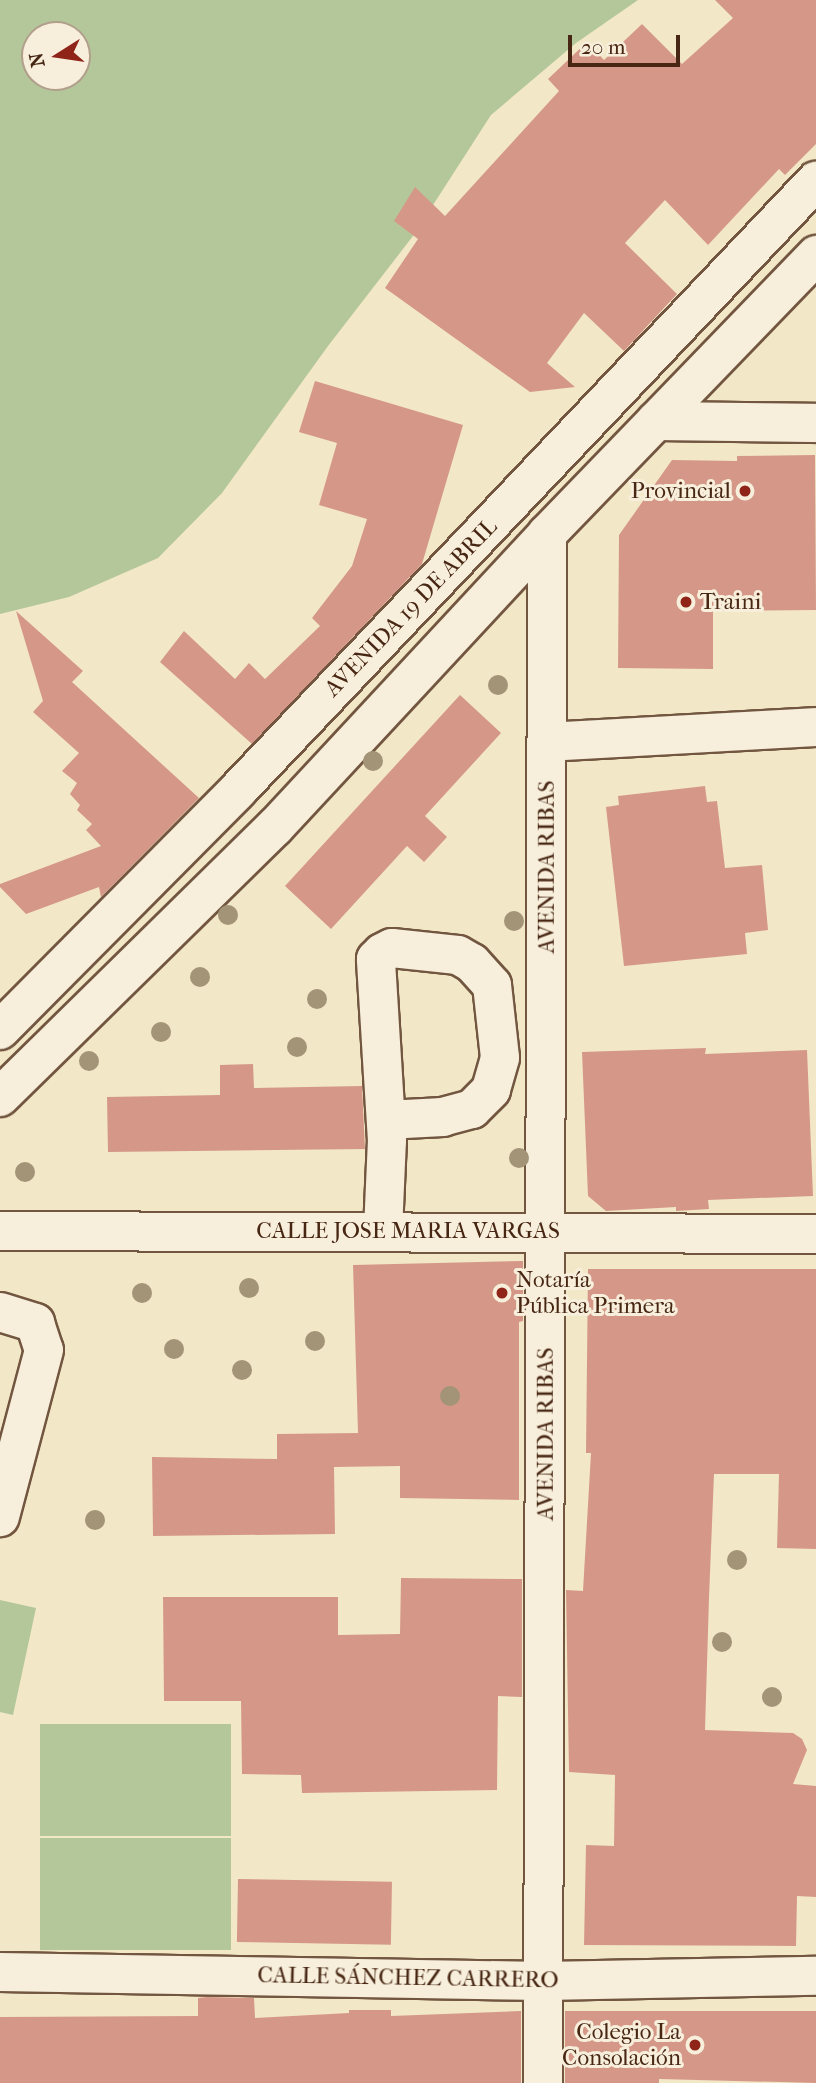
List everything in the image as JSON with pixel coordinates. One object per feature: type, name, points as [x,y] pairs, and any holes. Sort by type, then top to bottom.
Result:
[{"type":"street","name":"AVENIDA 19 DE ABRIL","points":[[0,1030],[238,790],[816,181]]},
{"type":"street","name":"AVENIDA 19 DE ABRIL","points":[[0,1097],[275,827],[547,534],[816,255]]},
{"type":"street","points":[[656,421],[816,423]]},
{"type":"street","name":"AVENIDA RIBAS","points":[[543,2083],[547,534]]},
{"type":"street","points":[[547,742],[816,727]]},
{"type":"street","points":[[383,1231],[386,1120],[376,960],[392,948],[458,955],[472,963],[492,985],[500,1058],[491,1090],[472,1109],[443,1117],[386,1120]]},
{"type":"street","name":"CALLE JOSE MARIA VARGAS","points":[[0,1231],[816,1234]]},
{"type":"street","points":[[0,1312],[34,1323],[44,1350],[0,1517]]},
{"type":"street","name":"CALLE SÁNCHEZ CARRERO","points":[[0,1972],[544,1981],[816,1976]]},
{"type":"green space","points":[[0,0],[638,0],[576,43],[491,115],[413,236],[328,346],[222,493],[158,558],[69,597],[0,614]]},
{"type":"green space","points":[[0,1600],[36,1608],[13,1715],[0,1712]]},
{"type":"green space","points":[[40,1724],[231,1724],[231,1836],[40,1836]]},
{"type":"green space","points":[[40,1838],[231,1838],[231,1950],[40,1950]]},
{"type":"building","points":[[715,0],[816,0],[816,144],[785,175],[779,169],[708,245],[665,200],[625,243],[677,294],[624,351],[584,313],[547,363],[575,387],[530,392],[385,288],[418,239],[394,221],[415,187],[445,216],[559,91],[548,79],[587,42],[604,60],[642,24],[682,64],[733,18]]},
{"type":"building","points":[[315,381],[463,425],[422,564],[252,744],[160,662],[184,631],[235,679],[249,663],[265,679],[320,626],[312,618],[352,566],[367,519],[319,505],[337,443],[299,432]]},
{"type":"building","points":[[815,455],[816,610],[713,611],[713,669],[618,668],[619,535],[672,460],[737,461],[737,456]]},
{"type":"building","points":[[16,611],[83,671],[72,682],[199,798],[101,897],[99,887],[26,914],[0,884],[101,846],[86,830],[92,824],[77,810],[80,805],[70,794],[77,783],[62,771],[79,753],[33,712],[43,701]]},
{"type":"building","points":[[460,695],[501,733],[425,816],[447,837],[424,862],[407,846],[331,929],[285,886]]},
{"type":"building","points":[[705,786],[707,802],[717,801],[725,868],[762,865],[768,930],[745,933],[747,954],[624,966],[606,807],[619,805],[618,796]]},
{"type":"building","points":[[706,1048],[705,1054],[807,1050],[813,1196],[708,1200],[709,1209],[676,1211],[676,1207],[606,1211],[588,1196],[582,1052]]},
{"type":"building","points":[[253,1064],[254,1088],[362,1086],[365,1149],[108,1152],[107,1097],[220,1095],[220,1065]]},
{"type":"building","points":[[523,1261],[523,1321],[519,1322],[519,1500],[400,1498],[400,1466],[334,1467],[335,1534],[153,1536],[152,1457],[277,1459],[277,1434],[358,1433],[353,1265]]},
{"type":"building","points":[[588,1269],[816,1269],[816,1549],[777,1548],[779,1474],[714,1474],[705,1730],[793,1733],[802,1739],[807,1750],[793,1784],[816,1786],[816,1897],[797,1896],[796,1946],[584,1945],[586,1845],[614,1846],[615,1775],[569,1772],[566,1590],[583,1591],[591,1453],[586,1453]]},
{"type":"building","points":[[401,1578],[522,1579],[522,1697],[498,1696],[497,1790],[302,1793],[301,1775],[242,1774],[241,1701],[164,1701],[163,1597],[338,1597],[338,1635],[400,1634]]},
{"type":"building","points":[[238,1879],[392,1882],[391,1945],[237,1942]]},
{"type":"building","points":[[198,1998],[254,1998],[255,2018],[349,2013],[349,2010],[391,2010],[391,2016],[521,2011],[521,2083],[0,2083],[0,2017],[198,2016]]},
{"type":"building","name":"Colegio La Consolación","points":[[565,2011],[816,2011],[816,2083],[659,2079],[659,2083],[565,2083]]},
{"type":"place","name":"Provincial","points":[[745,491]]},
{"type":"place","name":"Traini","points":[[686,602]]},
{"type":"place","name":"Notaría Pública Primera","points":[[502,1293]]},
{"type":"place","name":"Colegio La Consolación","points":[[695,2045]]}]
